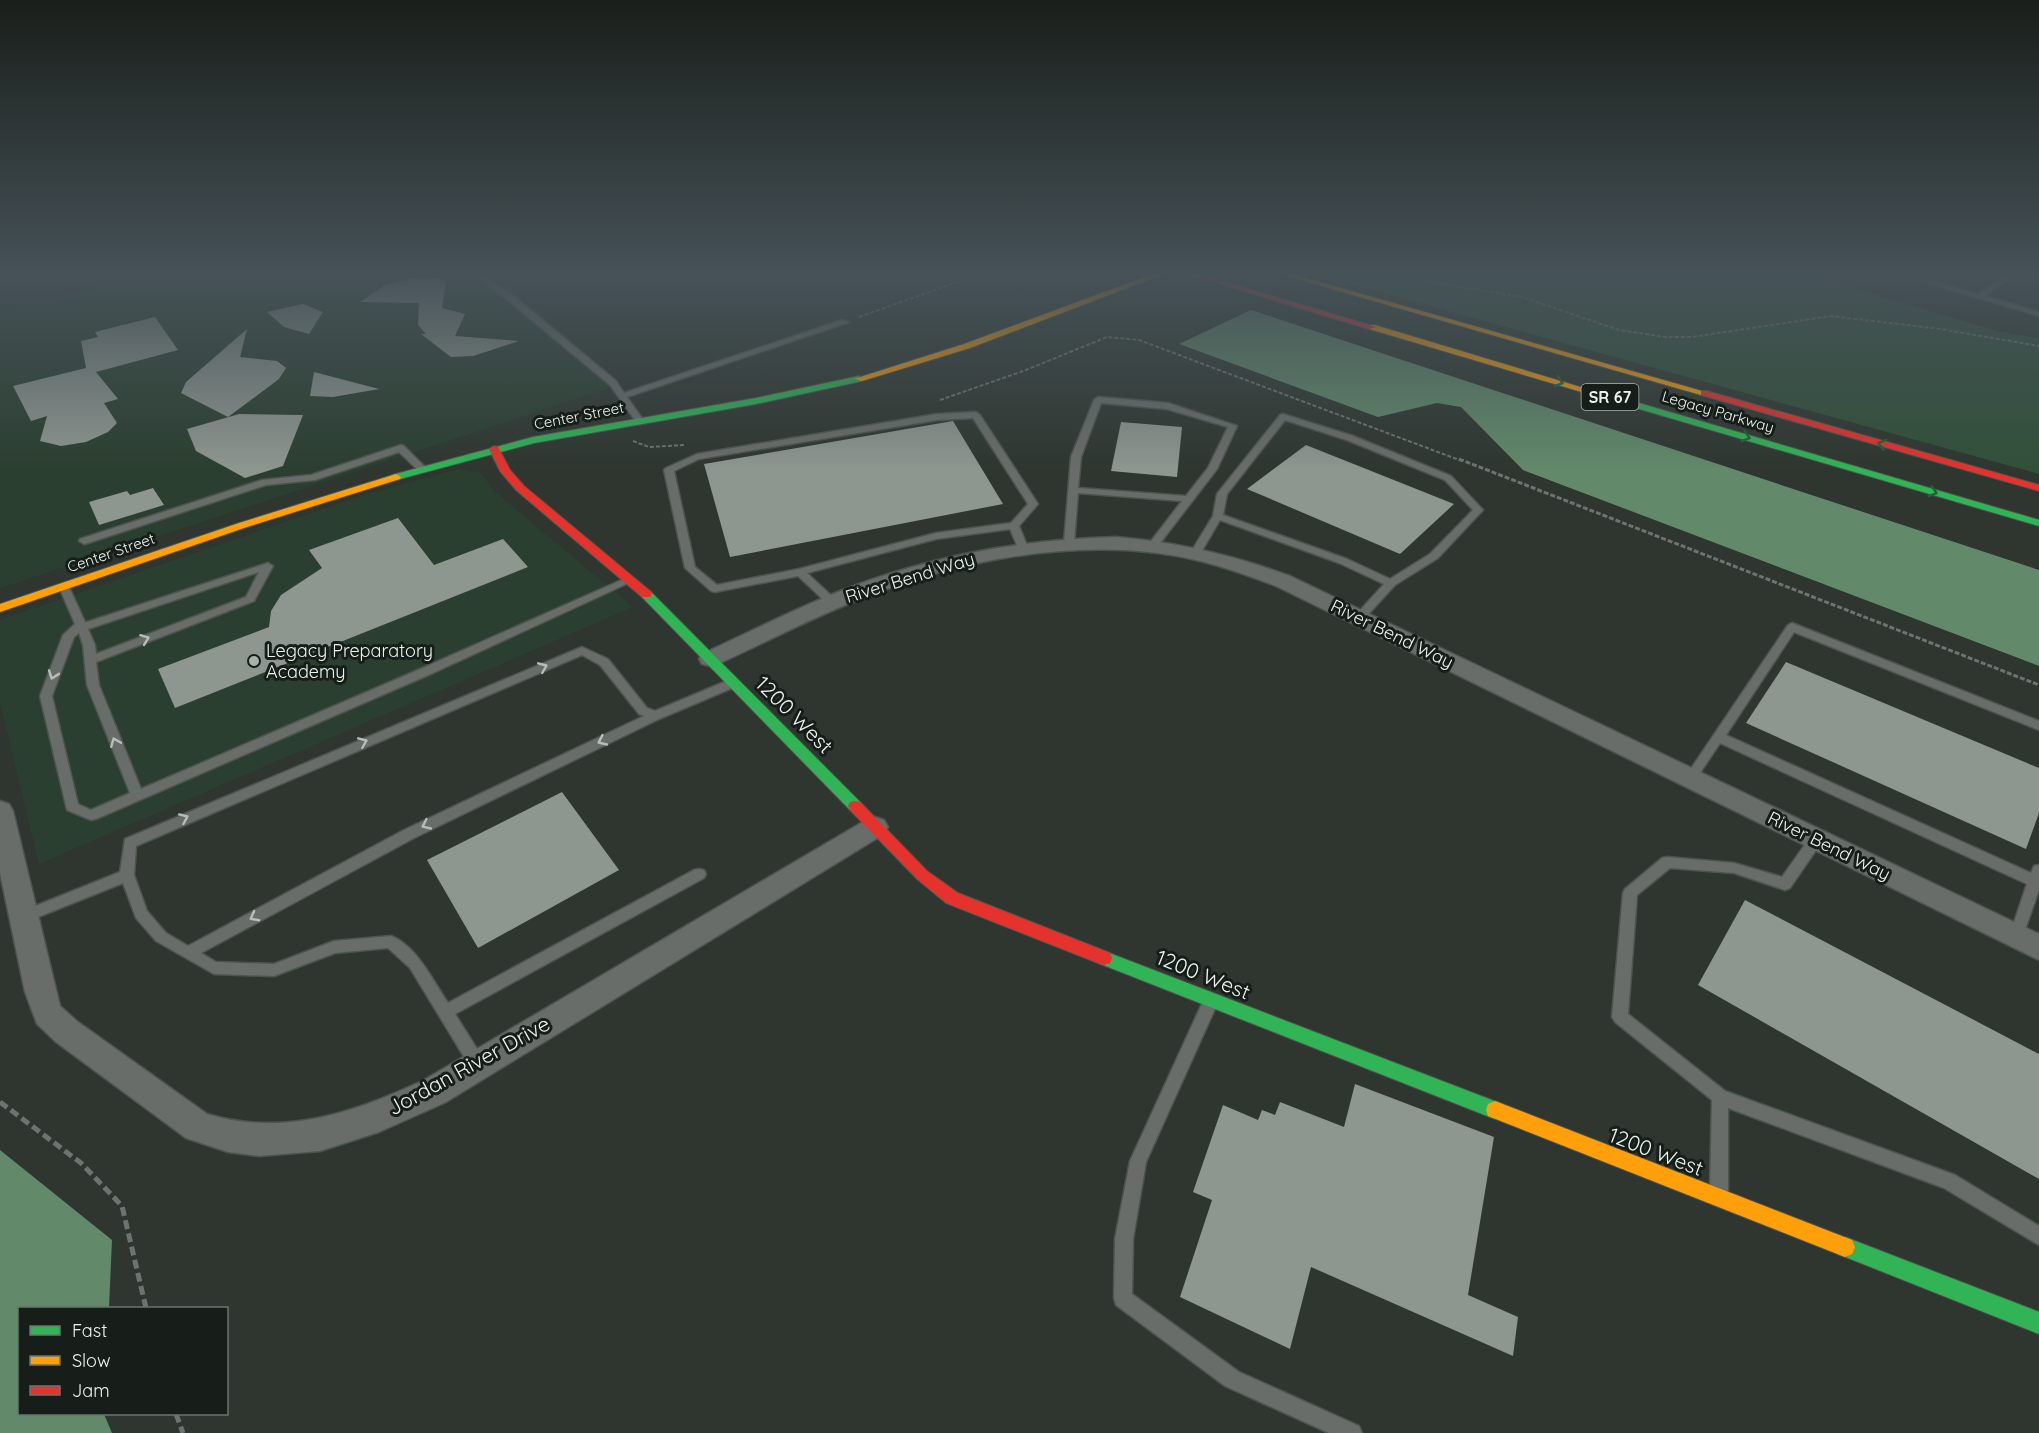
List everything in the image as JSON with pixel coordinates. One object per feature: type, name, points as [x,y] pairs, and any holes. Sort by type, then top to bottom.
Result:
[{"type":"main road","name":"Center Street","points":[[0,608],[328,498],[422,469],[495,449],[614,425],[818,389],[894,370],[983,338]]},
{"type":"main road","name":"Legacy Parkway","points":[[1409,338],[2039,523]]},
{"type":"main road","name":"Legacy Parkway","points":[[1509,338],[2039,488]]},
{"type":"main road","name":"1200 West","points":[[495,449],[500,463],[520,488],[630,580],[931,883],[952,898],[1210,1001],[2039,1323]]},
{"type":"street","name":"River Bend Way","points":[[710,659],[833,603],[906,576],[1023,548],[1069,543],[1153,545],[1196,552],[1262,572],[2039,948]]},
{"type":"street","name":"Jordan River Drive","points":[[0,811],[43,1003],[56,1023],[181,1115],[218,1135],[267,1142],[330,1134],[400,1108],[478,1065],[875,827]]},
{"type":"lane","points":[[558,338],[613,383],[640,421]]},
{"type":"lane","points":[[622,396],[797,338]]},
{"type":"lane","points":[[1069,543],[1076,457],[1098,400],[1168,406],[1233,426],[1212,470],[1153,545]]},
{"type":"lane","points":[[976,415],[1034,504],[1014,526],[936,536],[800,572],[715,589],[690,568],[669,470],[697,458],[937,417],[976,415]]},
{"type":"lane","points":[[1196,552],[1218,516],[1222,494],[1283,417],[1350,438],[1448,478],[1478,510],[1434,556],[1391,583],[1359,618]]},
{"type":"lane","points":[[84,541],[265,482],[312,478],[400,448],[422,469]]},
{"type":"lane","points":[[312,478],[328,498]]},
{"type":"lane","points":[[1072,490],[1189,499]]},
{"type":"lane","points":[[1218,516],[1343,561],[1391,583]]},
{"type":"lane","points":[[1014,526],[1023,548]]},
{"type":"lane","points":[[90,660],[250,599],[268,566],[101,622],[81,625],[69,635],[46,696],[72,807],[92,815],[630,580]]},
{"type":"lane","points":[[800,572],[833,603]]},
{"type":"lane","points":[[64,587],[89,645],[93,686],[137,796]]},
{"type":"lane","points":[[1690,779],[1792,627],[2039,726]]},
{"type":"lane","points":[[478,1065],[415,964],[392,942],[334,947],[274,970],[214,968],[161,937],[141,914],[128,875],[130,843],[582,651],[604,662],[643,711],[655,716]]},
{"type":"lane","points":[[188,953],[409,834],[655,716],[733,683]]},
{"type":"lane","points":[[1718,737],[2037,876],[2016,937]]},
{"type":"lane","points":[[1816,840],[1785,884],[1734,868],[1667,862],[1630,893],[1620,1017],[1720,1097],[1949,1181],[2039,1236]]},
{"type":"lane","points":[[445,1012],[699,874]]},
{"type":"lane","points":[[23,917],[128,875]]},
{"type":"lane","points":[[1210,1001],[1138,1161],[1124,1239],[1123,1298],[1232,1379],[1352,1433]]},
{"type":"lane","points":[[1719,1199],[1720,1097]]},
{"type":"path","points":[[939,400],[1026,370],[1105,338]]},
{"type":"path","points":[[1116,338],[1139,340],[1327,408],[2039,685]]},
{"type":"path","points":[[1992,338],[2039,346]]},
{"type":"path","points":[[614,425],[620,435],[649,447],[690,445]]},
{"type":"path","points":[[0,1102],[81,1163],[122,1206],[146,1307]]},
{"type":"path","points":[[177,1415],[183,1433]]},
{"type":"shaded area","points":[[0,338],[569,338],[622,384],[0,588]]},
{"type":"shaded area","points":[[1192,338],[1335,338],[2039,570],[2039,666],[1523,470],[1461,407],[1437,403],[1378,417],[1179,344]]},
{"type":"shaded area","points":[[1545,338],[2039,338],[2039,474]]},
{"type":"shaded area","name":"Legacy Preparatory Academy","points":[[461,468],[481,473],[494,491],[633,607],[39,864],[0,703],[0,620],[355,498]]},
{"type":"shaded area","points":[[0,1150],[112,1240],[109,1307],[18,1307],[18,1415],[104,1415],[112,1433],[0,1433]]},
{"type":"building","points":[[94,338],[170,338],[178,350],[96,372],[118,399],[104,403],[117,423],[108,432],[86,442],[61,446],[40,441],[47,416],[31,421],[13,386],[86,368],[81,341]]},
{"type":"building","points":[[237,338],[245,338],[240,357],[277,361],[286,368],[279,379],[228,417],[181,393],[186,382]]},
{"type":"building","points":[[426,338],[519,341],[473,356],[451,357]]},
{"type":"building","points":[[314,372],[379,389],[333,397],[310,396]]},
{"type":"building","points":[[239,414],[303,415],[283,466],[245,478],[196,451],[187,429]]},
{"type":"building","points":[[953,421],[1003,504],[730,557],[704,464]]},
{"type":"building","points":[[1121,422],[1182,427],[1177,477],[1111,471]]},
{"type":"building","points":[[1306,445],[1454,504],[1400,554],[1247,489]]},
{"type":"building","points":[[153,488],[164,505],[99,525],[89,502],[127,491],[130,495]]},
{"type":"building","name":"Legacy Preparatory Academy","points":[[398,518],[434,565],[503,539],[528,567],[175,708],[158,669],[269,627],[271,611],[281,595],[322,568],[309,550]]},
{"type":"building","points":[[1786,662],[2039,768],[2039,813],[2026,849],[1746,723]]},
{"type":"building","points":[[562,792],[619,870],[478,948],[427,860]]},
{"type":"building","points":[[1745,900],[2039,1054],[2039,1179],[1698,985]]},
{"type":"building","points":[[1355,1084],[1494,1137],[1468,1295],[1518,1317],[1513,1356],[1311,1267],[1290,1349],[1180,1297],[1212,1200],[1193,1192],[1223,1105],[1258,1120],[1262,1110],[1275,1115],[1280,1102],[1344,1127]]},
{"type":"traffic: fast","points":[[396,477],[533,440],[756,401],[859,379]]},
{"type":"traffic: fast","points":[[1622,401],[2039,523]]},
{"type":"traffic: fast","points":[[646,594],[855,806]]},
{"type":"traffic: fast","points":[[1104,958],[1495,1110]]},
{"type":"traffic: fast","points":[[1845,1247],[2039,1323]]},
{"type":"traffic: slow","points":[[859,379],[989,338]]},
{"type":"traffic: slow","points":[[1409,338],[1622,401]]},
{"type":"traffic: slow","points":[[1509,338],[1704,393]]},
{"type":"traffic: slow","points":[[0,608],[243,525],[396,477]]},
{"type":"traffic: slow","points":[[1495,1110],[1845,1247]]},
{"type":"traffic: jam","points":[[1704,393],[2039,488]]},
{"type":"traffic: jam","points":[[494,449],[505,471],[520,488],[646,594]]},
{"type":"traffic: jam","points":[[855,806],[922,875],[952,898],[1104,958]]},
{"type":"place","name":"Legacy Preparatory Academy","points":[[254,661]]}]
